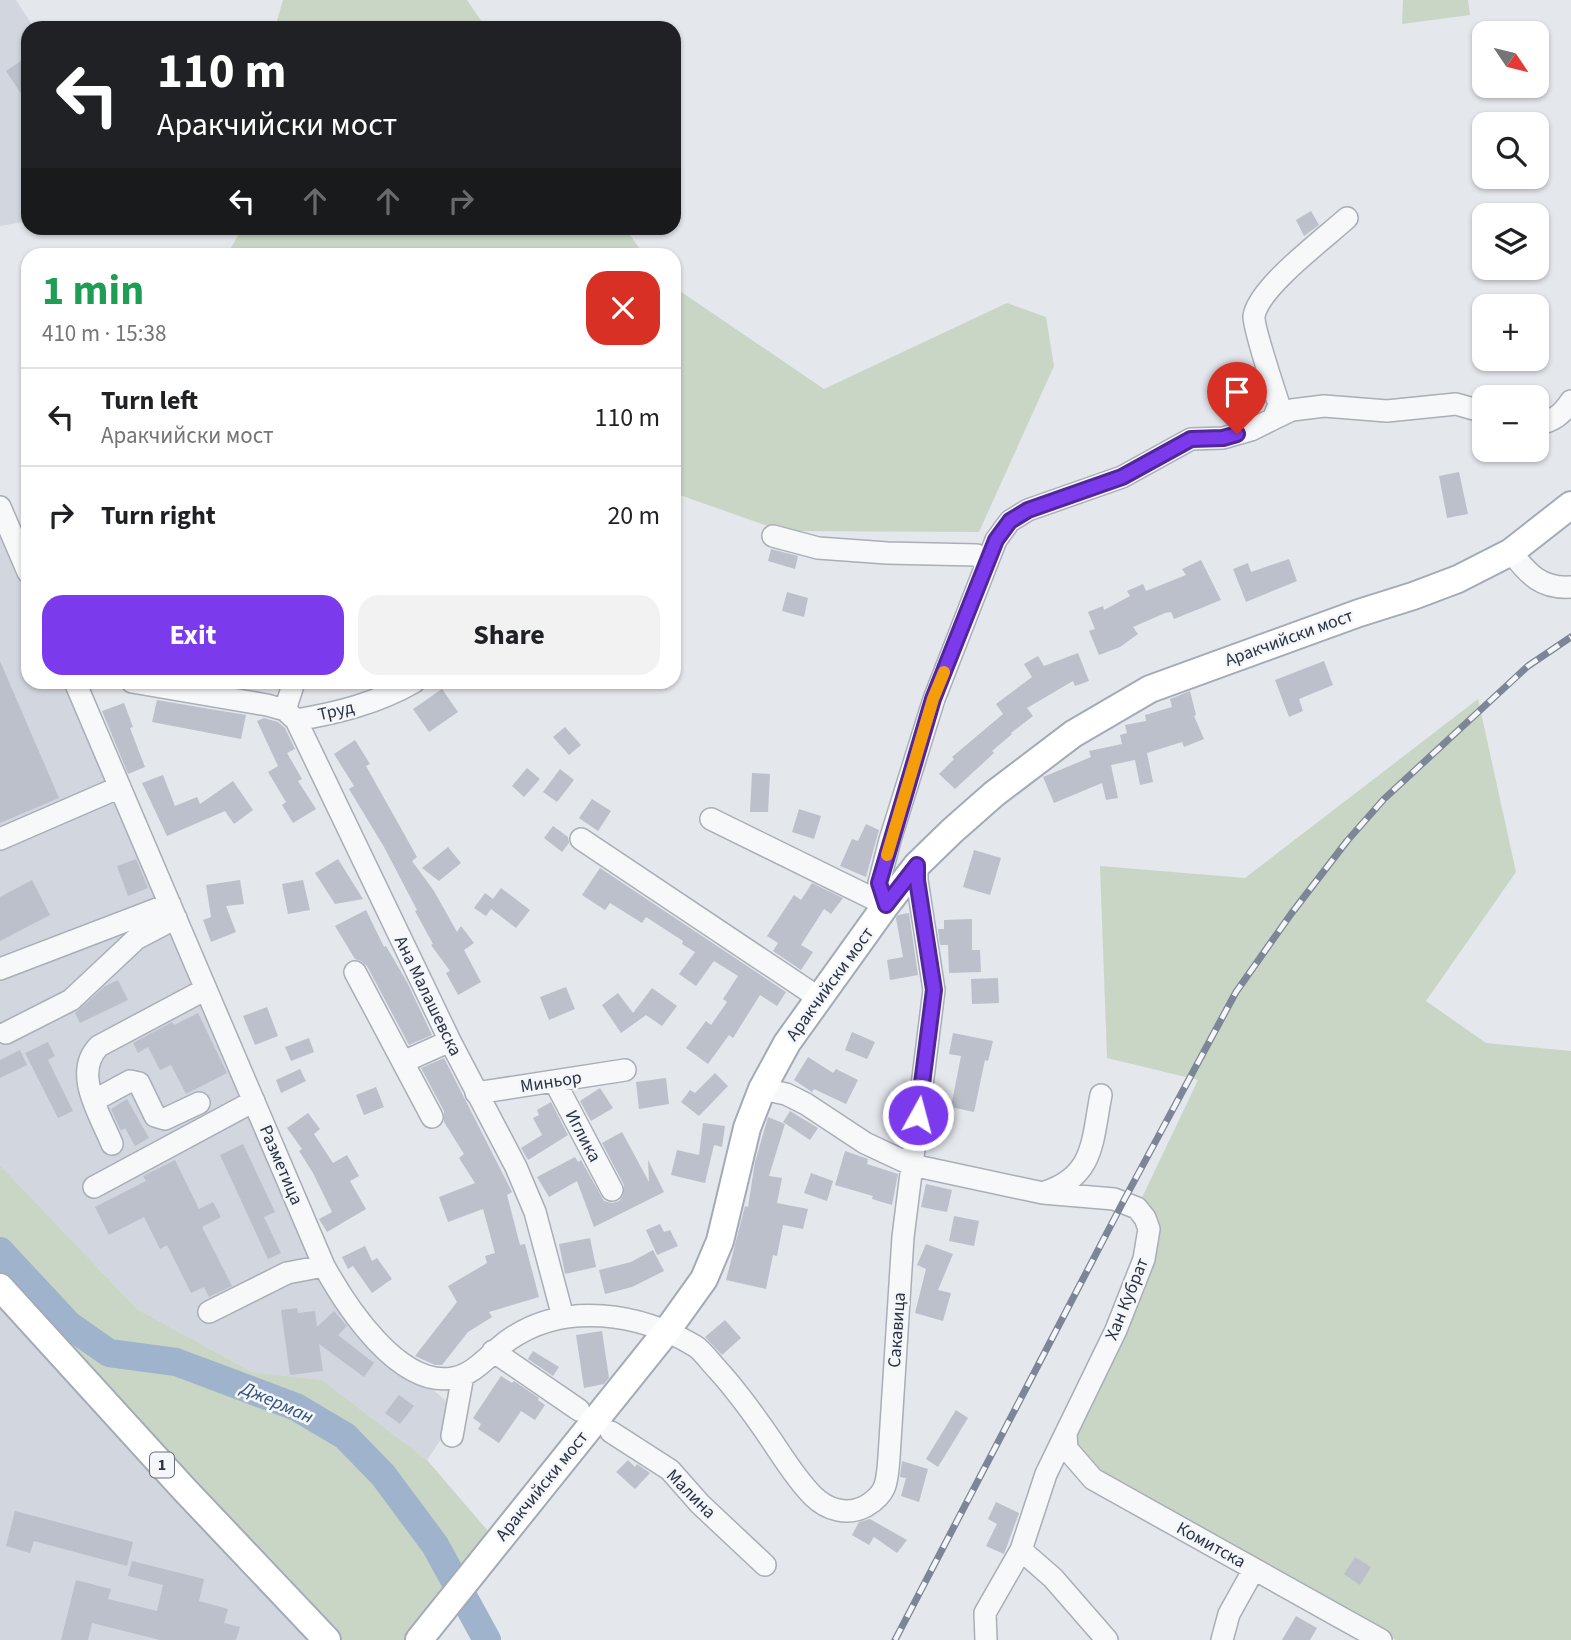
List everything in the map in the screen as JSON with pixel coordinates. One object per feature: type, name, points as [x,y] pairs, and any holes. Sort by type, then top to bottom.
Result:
[{"type":"main road","name":"Аракчийски мост","points":[[419,1640],[666,1332],[704,1279],[720,1241],[747,1128],[762,1089],[787,1043],[917,865],[973,813],[1043,756],[1073,734],[1150,690],[1359,612],[1413,597],[1458,579],[1511,552],[1571,505]]},
{"type":"main road","name":"1","points":[[0,1287],[183,1488],[327,1640]]},
{"type":"street","points":[[1273,419],[1279,405],[1254,318],[1259,300],[1273,284],[1347,218]]},
{"type":"street","points":[[1549,422],[1562,415],[1571,401]]},
{"type":"street","points":[[886,905],[879,883],[933,699],[986,563],[996,540],[1010,521],[1028,510],[1122,477],[1191,439],[1232,435],[1251,430],[1292,410],[1324,406],[1387,411],[1456,404],[1472,409]]},
{"type":"street","points":[[0,506],[21,556]]},
{"type":"street","points":[[773,536],[818,548],[887,554],[977,555],[986,563]]},
{"type":"street","points":[[1511,552],[1521,565],[1546,586],[1571,587]]},
{"type":"street","name":"Разметица","points":[[78,689],[324,1266],[350,1307],[387,1351],[409,1368],[429,1376],[463,1376]]},
{"type":"street","name":"Труд","points":[[173,689],[267,705],[290,715],[368,704],[402,689]]},
{"type":"street","points":[[290,715],[293,689]]},
{"type":"street","name":"Ана Малашевска","points":[[290,715],[450,1041],[516,1167],[535,1212],[563,1317]]},
{"type":"street","points":[[0,839],[120,787]]},
{"type":"street","points":[[711,819],[886,905]]},
{"type":"street","points":[[581,839],[819,998]]},
{"type":"street","name":"Сакавица","points":[[666,1332],[697,1347],[752,1412],[795,1475],[814,1497],[829,1508],[846,1512],[860,1509],[875,1500],[886,1487],[903,1237],[934,990],[917,865]]},
{"type":"street","points":[[0,969],[173,911]]},
{"type":"street","points":[[6,1033],[71,999],[136,939],[173,911]]},
{"type":"street","points":[[355,972],[432,1117]]},
{"type":"street","points":[[112,1144],[86,1078],[91,1054],[99,1046],[206,989]]},
{"type":"street","points":[[403,1062],[450,1041]]},
{"type":"street","name":"Миньор","points":[[476,1093],[625,1070]]},
{"type":"street","points":[[95,1100],[130,1081],[139,1083],[155,1116],[160,1118],[165,1119],[199,1103]]},
{"type":"street","name":"Иглика","points":[[555,1082],[612,1189]]},
{"type":"street","name":"Хан Кубрат","points":[[762,1089],[786,1094],[807,1104],[865,1143],[912,1165],[1043,1193],[1114,1199],[1136,1208],[1145,1218],[1149,1228],[1148,1243],[1116,1331],[1046,1474],[1021,1550],[985,1613],[986,1640]]},
{"type":"street","points":[[1043,1193],[1063,1186],[1079,1174],[1088,1156],[1101,1095]]},
{"type":"street","points":[[94,1187],[254,1101]]},
{"type":"street","points":[[1088,1156],[1100,1186],[1114,1199]]},
{"type":"street","points":[[209,1312],[287,1273],[324,1266]]},
{"type":"street","points":[[452,1436],[463,1376],[493,1351],[535,1324],[563,1317],[624,1318],[666,1332]]},
{"type":"street","points":[[493,1351],[579,1410]]},
{"type":"street","name":"Малина","points":[[611,1432],[670,1470],[700,1504],[765,1565]]},
{"type":"street","name":"Комитска","points":[[1066,1434],[1067,1449],[1093,1479],[1379,1639]]},
{"type":"street","points":[[1021,1550],[1053,1578],[1107,1640]]},
{"type":"street","points":[[1222,1640],[1229,1614],[1254,1569]]},
{"type":"shaded area","points":[[0,0],[16,0],[30,21],[21,21],[21,222],[0,226]]},
{"type":"shaded area","points":[[0,507],[21,556],[21,689],[78,689],[324,1266],[409,1368],[448,1403],[448,1429],[427,1460],[322,1380],[252,1372],[137,1309],[0,1165]]},
{"type":"shaded area","points":[[0,1288],[327,1640],[0,1640]]},
{"type":"green space","points":[[283,0],[467,0],[481,21],[277,21]]},
{"type":"green space","points":[[1403,0],[1468,0],[1470,15],[1402,24]]},
{"type":"green space","points":[[238,235],[630,235],[639,248],[231,248]]},
{"type":"green space","points":[[681,292],[824,389],[1007,303],[1046,317],[1054,366],[979,532],[782,531],[681,495]]},
{"type":"green space","points":[[1478,699],[1516,872],[1426,1001],[1486,1043],[1571,1051],[1571,1640],[1396,1640],[1054,1458],[1144,1259],[1137,1208],[1198,1080],[1107,1058],[1100,866],[1245,878]]},
{"type":"green space","points":[[0,1165],[137,1309],[252,1372],[322,1380],[427,1460],[488,1531],[446,1627],[437,1640],[327,1640],[0,1288]]},
{"type":"building","points":[[21,61],[21,94],[6,71]]},
{"type":"building","points":[[1311,211],[1319,225],[1304,236],[1296,220]]},
{"type":"building","points":[[1459,472],[1468,514],[1447,518],[1439,476]]},
{"type":"building","points":[[771,549],[798,556],[795,569],[768,561]]},
{"type":"building","points":[[1289,559],[1297,581],[1246,602],[1233,569],[1248,563],[1251,572]]},
{"type":"building","points":[[1201,560],[1221,600],[1174,619],[1171,612],[1165,613],[1133,627],[1138,634],[1120,647],[1099,655],[1089,631],[1095,629],[1088,612],[1103,606],[1104,610],[1130,596],[1127,591],[1143,584],[1146,591],[1186,575],[1182,569]]},
{"type":"building","points":[[787,592],[808,598],[804,617],[782,611]]},
{"type":"building","points":[[1078,653],[1089,681],[1075,686],[1073,681],[1027,708],[1033,716],[1011,733],[992,751],[994,753],[955,789],[939,774],[954,759],[952,757],[1003,714],[996,704],[1032,677],[1024,664],[1038,656],[1044,666]]},
{"type":"building","points":[[0,661],[59,798],[0,823]]},
{"type":"building","points":[[1324,661],[1333,685],[1299,699],[1303,711],[1289,717],[1275,680]]},
{"type":"building","points":[[442,689],[458,712],[429,732],[413,709]]},
{"type":"building","points":[[1190,691],[1196,715],[1194,716],[1204,739],[1184,747],[1182,742],[1147,753],[1153,782],[1140,785],[1135,760],[1111,765],[1118,798],[1106,800],[1102,783],[1054,803],[1043,777],[1091,757],[1089,751],[1122,744],[1120,735],[1127,733],[1125,725],[1146,721],[1145,715],[1172,707],[1170,699]]},
{"type":"building","points":[[157,700],[246,715],[241,739],[152,722]]},
{"type":"building","points":[[124,703],[145,767],[128,774],[102,711]]},
{"type":"building","points":[[264,718],[278,722],[285,728],[295,749],[287,753],[302,779],[298,781],[316,809],[293,823],[282,805],[286,802],[268,772],[278,766],[257,721]]},
{"type":"building","points":[[565,727],[581,745],[569,755],[553,737]]},
{"type":"building","points":[[355,740],[370,764],[366,766],[417,857],[412,861],[434,891],[457,932],[461,926],[474,943],[464,950],[481,982],[458,995],[446,973],[450,971],[431,945],[433,944],[415,911],[417,910],[349,789],[354,786],[334,754]]},
{"type":"building","points":[[527,768],[540,779],[524,797],[512,786]]},
{"type":"building","points":[[560,769],[574,780],[557,802],[543,792]]},
{"type":"building","points":[[752,773],[770,774],[768,812],[750,812]]},
{"type":"building","points":[[163,775],[175,806],[197,797],[200,804],[233,781],[253,810],[234,824],[225,811],[167,836],[142,783]]},
{"type":"building","points":[[592,799],[611,811],[598,831],[579,818]]},
{"type":"building","points":[[799,809],[821,816],[814,839],[792,832]]},
{"type":"building","points":[[866,824],[879,830],[866,877],[840,866],[852,839],[858,841]]},
{"type":"building","points":[[553,826],[568,837],[569,843],[562,852],[544,838]]},
{"type":"building","points":[[448,847],[461,863],[439,881],[422,868]]},
{"type":"building","points":[[974,850],[1001,858],[990,895],[963,887]]},
{"type":"building","points":[[136,859],[148,888],[128,896],[117,866]]},
{"type":"building","points":[[338,859],[363,899],[335,904],[315,873]]},
{"type":"building","points":[[600,868],[786,992],[777,1006],[760,995],[733,1038],[729,1035],[708,1064],[686,1048],[706,1021],[711,1025],[727,1002],[723,999],[738,976],[714,961],[696,986],[679,974],[695,952],[682,944],[683,941],[646,917],[642,923],[610,903],[605,910],[582,895]]},
{"type":"building","points":[[32,880],[50,915],[0,941],[0,897]]},
{"type":"building","points":[[240,880],[244,904],[226,906],[236,932],[211,942],[203,920],[211,917],[206,885]]},
{"type":"building","points":[[303,880],[310,910],[288,914],[282,884]]},
{"type":"building","points":[[812,883],[843,898],[831,914],[824,909],[801,945],[813,952],[801,970],[773,951],[778,943],[767,936],[794,895],[801,900]]},
{"type":"building","points":[[501,888],[530,910],[516,928],[491,909],[486,916],[474,908],[485,893],[493,899]]},
{"type":"building","points":[[366,910],[384,947],[386,946],[407,982],[432,1035],[409,1045],[367,966],[355,959],[335,926]]},
{"type":"building","points":[[909,913],[918,975],[890,980],[887,960],[903,957],[896,918]]},
{"type":"building","points":[[972,919],[972,950],[980,950],[981,972],[949,973],[948,945],[940,945],[938,929],[944,929],[944,920]]},
{"type":"building","points":[[998,978],[999,1003],[972,1004],[971,979]]},
{"type":"building","points":[[118,980],[128,1000],[80,1023],[75,1013],[105,986]]},
{"type":"building","points":[[566,987],[575,1009],[549,1020],[540,997]]},
{"type":"building","points":[[652,988],[677,1006],[662,1026],[646,1015],[621,1033],[602,1005],[618,993],[633,1013]]},
{"type":"building","points":[[267,1007],[278,1036],[255,1045],[243,1016]]},
{"type":"building","points":[[198,1013],[227,1073],[186,1094],[171,1065],[160,1070],[148,1047],[138,1053],[133,1043],[172,1022],[174,1025]]},
{"type":"building","points":[[852,1032],[875,1042],[867,1059],[845,1050]]},
{"type":"building","points":[[953,1033],[993,1041],[988,1061],[985,1060],[974,1112],[951,1107],[961,1056],[949,1054]]},
{"type":"building","points":[[309,1038],[314,1052],[291,1061],[285,1047]]},
{"type":"building","points":[[48,1042],[55,1056],[48,1060],[73,1111],[58,1118],[25,1053]]},
{"type":"building","points":[[20,1050],[27,1065],[0,1078],[0,1060]]},
{"type":"building","points":[[808,1057],[833,1073],[836,1069],[858,1080],[846,1104],[814,1089],[812,1092],[794,1080]]},
{"type":"building","points":[[444,1058],[512,1192],[507,1195],[520,1245],[525,1244],[539,1297],[489,1312],[492,1317],[468,1332],[442,1365],[435,1365],[415,1356],[457,1302],[448,1286],[487,1263],[485,1256],[495,1253],[483,1209],[448,1222],[439,1197],[475,1183],[459,1158],[464,1154],[444,1122],[444,1111],[421,1068]]},
{"type":"building","points":[[300,1069],[306,1081],[281,1093],[276,1080]]},
{"type":"building","points":[[715,1073],[728,1086],[699,1116],[681,1102],[690,1090],[695,1093]]},
{"type":"building","points":[[666,1078],[669,1104],[639,1109],[636,1082]]},
{"type":"building","points":[[376,1087],[384,1107],[364,1115],[356,1095]]},
{"type":"building","points":[[600,1088],[613,1108],[591,1121],[580,1101]]},
{"type":"building","points":[[127,1099],[149,1138],[135,1146],[125,1128],[121,1131],[111,1109]]},
{"type":"building","points":[[551,1102],[568,1135],[528,1160],[521,1148],[542,1135],[533,1118],[539,1115],[537,1110]]},
{"type":"building","points":[[790,1111],[818,1128],[810,1140],[783,1122]]},
{"type":"building","points":[[308,1113],[320,1129],[314,1134],[333,1163],[347,1155],[359,1176],[350,1181],[366,1209],[327,1232],[319,1219],[332,1212],[299,1151],[302,1149],[287,1128]]},
{"type":"building","points":[[768,1117],[785,1124],[769,1176],[782,1178],[777,1203],[808,1209],[803,1229],[783,1225],[777,1256],[773,1255],[766,1289],[726,1280],[745,1206],[748,1207],[755,1162]]},
{"type":"building","points":[[703,1123],[725,1126],[722,1147],[714,1145],[705,1183],[671,1175],[677,1150],[699,1155]]},
{"type":"building","points":[[622,1132],[649,1182],[648,1160],[664,1192],[594,1227],[577,1181],[549,1197],[537,1177],[575,1157],[578,1162],[581,1160],[604,1201],[619,1201],[623,1196],[624,1185],[602,1143]]},
{"type":"building","points":[[243,1144],[275,1212],[264,1217],[281,1253],[268,1259],[220,1155]]},
{"type":"building","points":[[845,1151],[868,1159],[867,1164],[898,1174],[892,1205],[872,1199],[873,1196],[835,1185]]},
{"type":"building","points":[[175,1160],[199,1209],[213,1202],[221,1217],[202,1227],[232,1286],[209,1297],[204,1287],[191,1293],[167,1245],[160,1249],[144,1217],[109,1235],[95,1207],[146,1181],[143,1176]]},
{"type":"building","points":[[811,1173],[833,1181],[827,1201],[804,1193]]},
{"type":"building","points":[[926,1184],[952,1190],[947,1212],[921,1207]]},
{"type":"building","points":[[954,1216],[979,1221],[974,1246],[949,1241]]},
{"type":"building","points":[[660,1224],[664,1232],[670,1230],[678,1246],[657,1255],[646,1230]]},
{"type":"building","points":[[590,1238],[596,1267],[565,1274],[559,1244]]},
{"type":"building","points":[[926,1244],[953,1254],[938,1290],[951,1293],[943,1321],[915,1313],[926,1269],[917,1265]]},
{"type":"building","points":[[365,1246],[372,1261],[377,1258],[392,1279],[372,1293],[353,1266],[348,1269],[342,1257]]},
{"type":"building","points":[[653,1250],[664,1271],[632,1287],[605,1294],[599,1270],[631,1262]]},
{"type":"building","points":[[297,1308],[298,1313],[315,1311],[317,1327],[334,1311],[347,1326],[338,1335],[374,1363],[364,1377],[319,1344],[323,1371],[290,1375],[281,1310]]},
{"type":"building","points":[[725,1320],[741,1338],[722,1355],[705,1337]]},
{"type":"building","points":[[602,1331],[609,1378],[604,1384],[584,1388],[576,1335]]},
{"type":"building","points":[[533,1351],[559,1367],[553,1376],[528,1359]]},
{"type":"building","points":[[501,1376],[512,1383],[514,1381],[545,1405],[535,1420],[521,1411],[499,1443],[478,1429],[481,1424],[473,1418]]},
{"type":"building","points":[[399,1395],[414,1406],[400,1424],[385,1413]]},
{"type":"building","points":[[956,1410],[968,1418],[938,1467],[926,1459]]},
{"type":"building","points":[[628,1460],[635,1467],[637,1464],[650,1473],[635,1489],[616,1472]]},
{"type":"building","points":[[902,1461],[928,1469],[919,1502],[901,1496],[906,1478],[900,1477]]},
{"type":"building","points":[[996,1502],[1019,1513],[1004,1554],[986,1546],[997,1524],[988,1519]]},
{"type":"building","points":[[15,1511],[133,1542],[127,1566],[34,1541],[30,1553],[6,1546]]},
{"type":"building","points":[[870,1519],[907,1540],[897,1553],[874,1537],[869,1545],[852,1535],[859,1522]]},
{"type":"building","points":[[1355,1557],[1371,1567],[1360,1585],[1344,1574]]},
{"type":"building","points":[[132,1561],[204,1579],[199,1601],[228,1609],[224,1623],[240,1627],[236,1640],[160,1640],[92,1623],[88,1640],[61,1640],[76,1580],[111,1589],[108,1599],[157,1611],[163,1585],[128,1576]]},
{"type":"building","points":[[1296,1616],[1317,1628],[1310,1640],[1282,1640]]},
{"type":"waterway","name":"Джерман","points":[[0,1251],[69,1325],[109,1353],[176,1362],[296,1407],[345,1436],[383,1475],[435,1545],[487,1640]]},
{"type":"railway","points":[[895,1640],[1123,1202],[1236,992],[1291,914],[1347,841],[1384,799],[1528,666],[1571,637]]},
{"type":"slow traffic","points":[[887,855],[933,699],[944,672]]},
{"type":"route","points":[[918,1115],[934,990],[917,865],[886,905],[879,883],[933,699],[996,540],[1010,521],[1028,510],[1122,477],[1191,439],[1223,438],[1237,434]]}]
